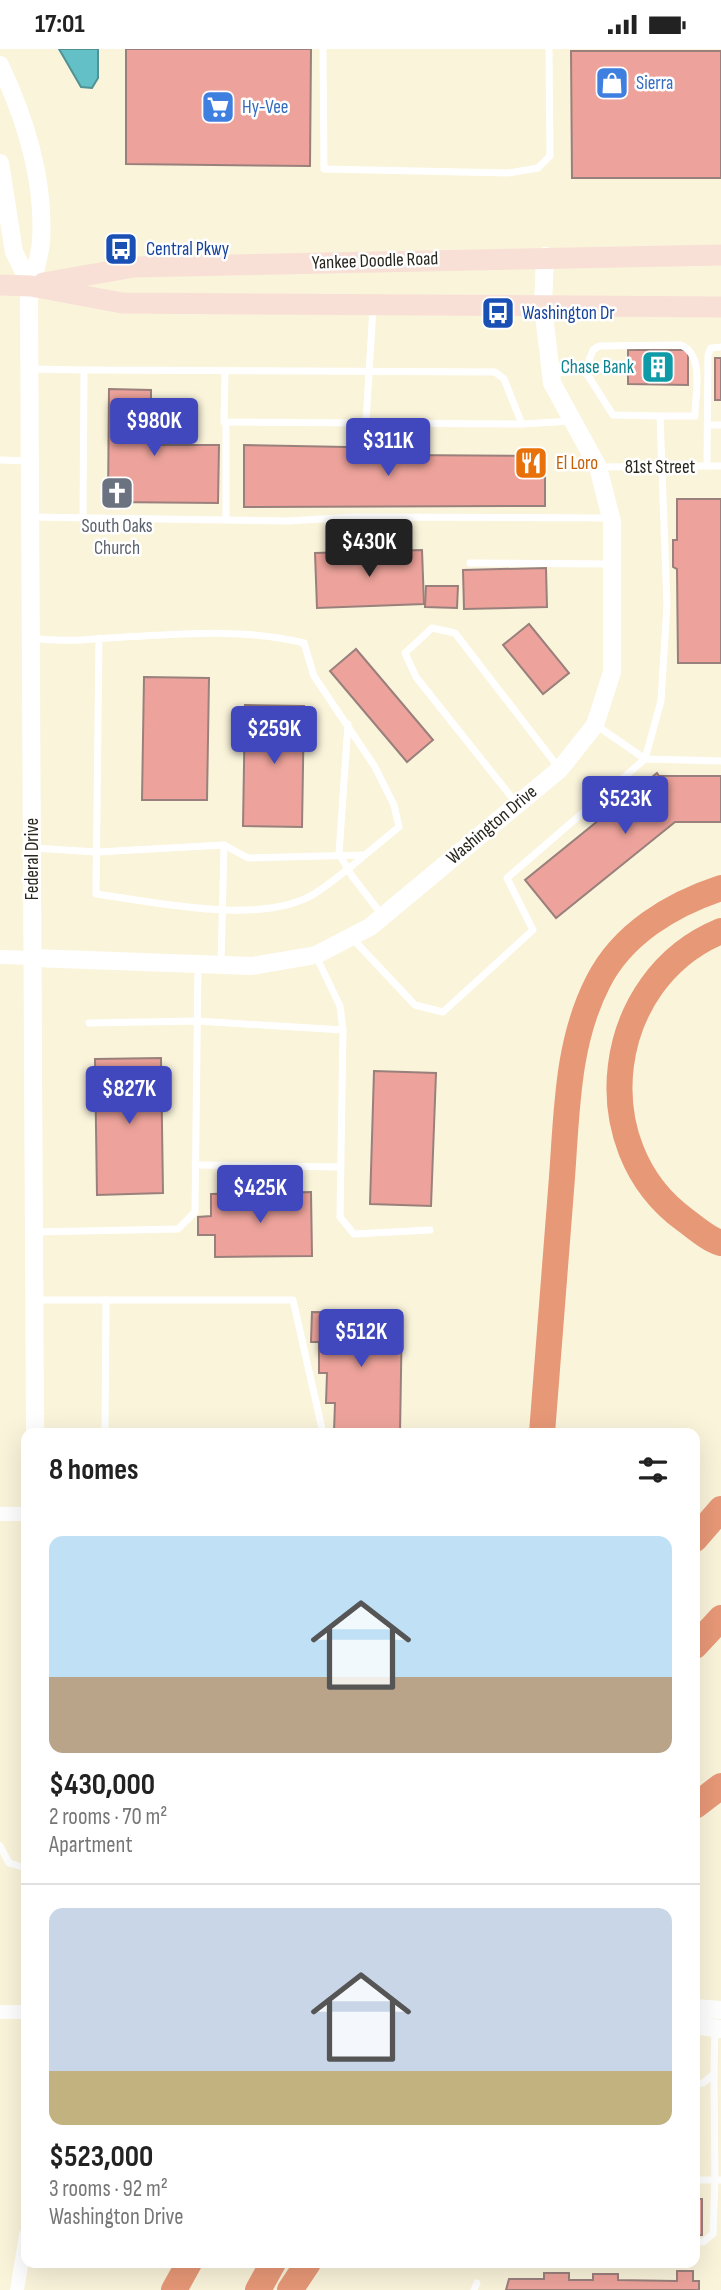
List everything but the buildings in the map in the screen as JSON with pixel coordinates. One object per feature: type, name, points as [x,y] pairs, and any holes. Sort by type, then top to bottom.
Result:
[{"type":"highway","points":[[542,1428],[572,1056],[598,981],[621,950],[650,922],[684,901],[721,888]]},
{"type":"highway","points":[[721,931],[678,957],[646,992],[625,1035],[617,1088],[629,1149],[662,1203],[721,1243]]},
{"type":"highway","points":[[700,1533],[721,1510]]},
{"type":"highway","points":[[700,1641],[721,1618]]},
{"type":"highway","points":[[700,1802],[721,1786]]},
{"type":"highway","points":[[174,2290],[186,2268]]},
{"type":"highway","points":[[258,2290],[269,2268]]},
{"type":"highway","points":[[290,2290],[305,2268]]},
{"type":"main road","name":"Yankee Doodle Road","points":[[31,286],[134,267],[721,255]]},
{"type":"main road","name":"Yankee Doodle Road","points":[[0,285],[31,286],[122,303],[721,307]]},
{"type":"street","name":"Federal Drive","points":[[0,65],[18,103],[39,179],[41,243],[31,286],[29,369],[36,1428]]},
{"type":"street","points":[[0,163],[14,252],[31,286]]},
{"type":"street","name":"Washington Drive","points":[[33,958],[252,966],[316,955],[383,916],[560,769],[595,725],[612,672],[611,519],[598,467],[552,383],[543,306],[545,257]]},
{"type":"street","points":[[0,957],[33,958]]},
{"type":"street","points":[[0,1514],[21,1514]]},
{"type":"street","points":[[700,2008],[721,2010]]},
{"type":"street","points":[[0,2012],[21,2012]]},
{"type":"street","points":[[700,2026],[718,2029]]},
{"type":"street","points":[[17,2290],[21,2266]]},
{"type":"lane","points":[[323,49],[324,169],[508,173],[538,168],[550,156],[549,49]]},
{"type":"lane","points":[[366,423],[373,305]]},
{"type":"lane","points":[[681,345],[691,349],[696,358],[695,416],[612,415],[585,371],[593,350],[599,346],[681,345]]},
{"type":"lane","points":[[707,466],[708,355],[711,348],[721,347]]},
{"type":"lane","points":[[29,369],[495,372],[505,379],[522,424]]},
{"type":"lane","points":[[83,517],[84,370]]},
{"type":"lane","points":[[225,371],[226,519]]},
{"type":"lane","points":[[551,373],[585,371]]},
{"type":"lane","points":[[351,936],[415,1005],[443,1012],[533,930],[507,878],[645,759],[661,701],[667,605],[660,416]]},
{"type":"lane","points":[[226,422],[522,424],[573,421]]},
{"type":"lane","points":[[708,425],[721,425]]},
{"type":"lane","points":[[0,460],[30,461]]},
{"type":"lane","name":"81st Street","points":[[598,467],[721,466]]},
{"type":"lane","points":[[30,517],[611,519]]},
{"type":"lane","points":[[470,563],[612,564]]},
{"type":"lane","points":[[517,804],[416,677],[405,653],[432,628],[455,633],[560,769]]},
{"type":"lane","points":[[31,638],[59,642],[99,638],[280,636],[304,643],[314,676],[348,724],[394,805],[398,827],[312,895],[279,905],[222,911],[96,894],[99,638]]},
{"type":"lane","points":[[348,724],[339,854],[347,869],[383,916]]},
{"type":"lane","points":[[595,725],[645,759],[721,761]]},
{"type":"lane","points":[[32,848],[97,852],[223,845],[248,858],[364,855]]},
{"type":"lane","points":[[221,965],[223,845]]},
{"type":"lane","points":[[316,955],[340,1006],[343,1030],[340,1217],[354,1234],[430,1230]]},
{"type":"lane","points":[[34,1232],[178,1229],[195,1212],[198,964]]},
{"type":"lane","points":[[89,1023],[197,1021],[343,1030]]},
{"type":"lane","points":[[195,1165],[341,1167]]},
{"type":"lane","points":[[35,1300],[293,1300],[322,1428]]},
{"type":"lane","points":[[106,1300],[106,1428]]},
{"type":"lane","points":[[0,1846],[9,1863],[21,1867]]},
{"type":"lane","points":[[700,2242],[713,2234],[718,2180],[714,2074],[718,2029]]},
{"type":"lane","points":[[700,2083],[714,2074]]},
{"type":"lane","points":[[700,2180],[718,2180]]},
{"type":"water","points":[[59,49],[98,49],[98,78],[92,88],[81,87]]},
{"type":"place","name":"Sierra","points":[[612,83]]},
{"type":"place","name":"Hy-Vee","points":[[218,107]]},
{"type":"place","name":"Central Pkwy","points":[[121,249]]},
{"type":"place","name":"Washington Dr","points":[[498,313]]},
{"type":"place","name":"Chase Bank","points":[[658,367]]},
{"type":"place","name":"El Loro","points":[[531,463]]},
{"type":"place","name":"South Oaks Church","points":[[117,493]]}]
